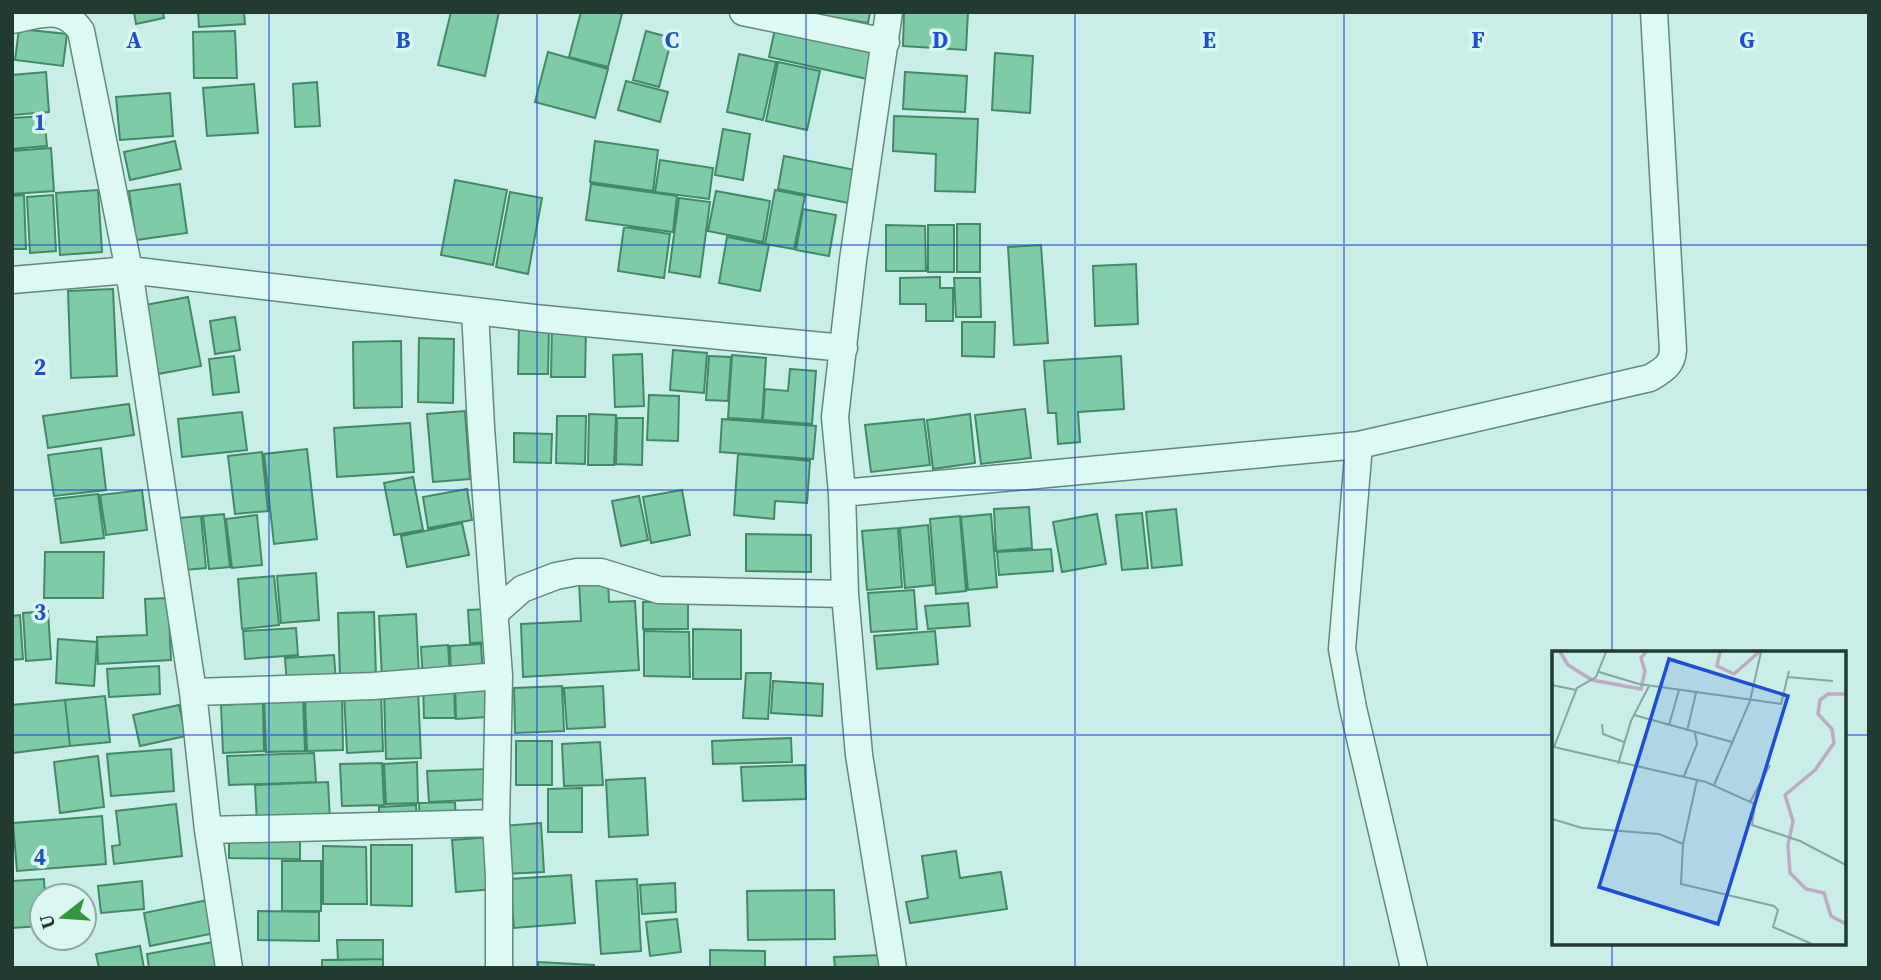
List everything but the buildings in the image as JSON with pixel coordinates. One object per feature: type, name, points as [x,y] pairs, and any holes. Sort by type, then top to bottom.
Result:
[{"type":"street","points":[[743,12],[886,42]]},
{"type":"street","points":[[889,12],[853,260],[835,417],[842,493],[845,594],[859,755],[894,968]]},
{"type":"street","points":[[842,493],[1359,444],[1650,378],[1668,366],[1673,350],[1654,12]]},
{"type":"street","points":[[12,20],[54,13],[64,14],[75,21],[81,31],[129,270],[193,692],[208,830],[229,968]]},
{"type":"street","points":[[12,280],[129,270],[475,311],[844,348]]},
{"type":"street","points":[[475,311],[499,676],[496,823],[499,968]]},
{"type":"street","points":[[1359,444],[1342,649],[1353,708],[1414,968]]},
{"type":"street","points":[[495,613],[522,589],[556,576],[576,572],[601,572],[659,590],[845,594]]},
{"type":"street","points":[[193,692],[373,686],[499,676]]},
{"type":"street","points":[[208,830],[496,823]]}]
